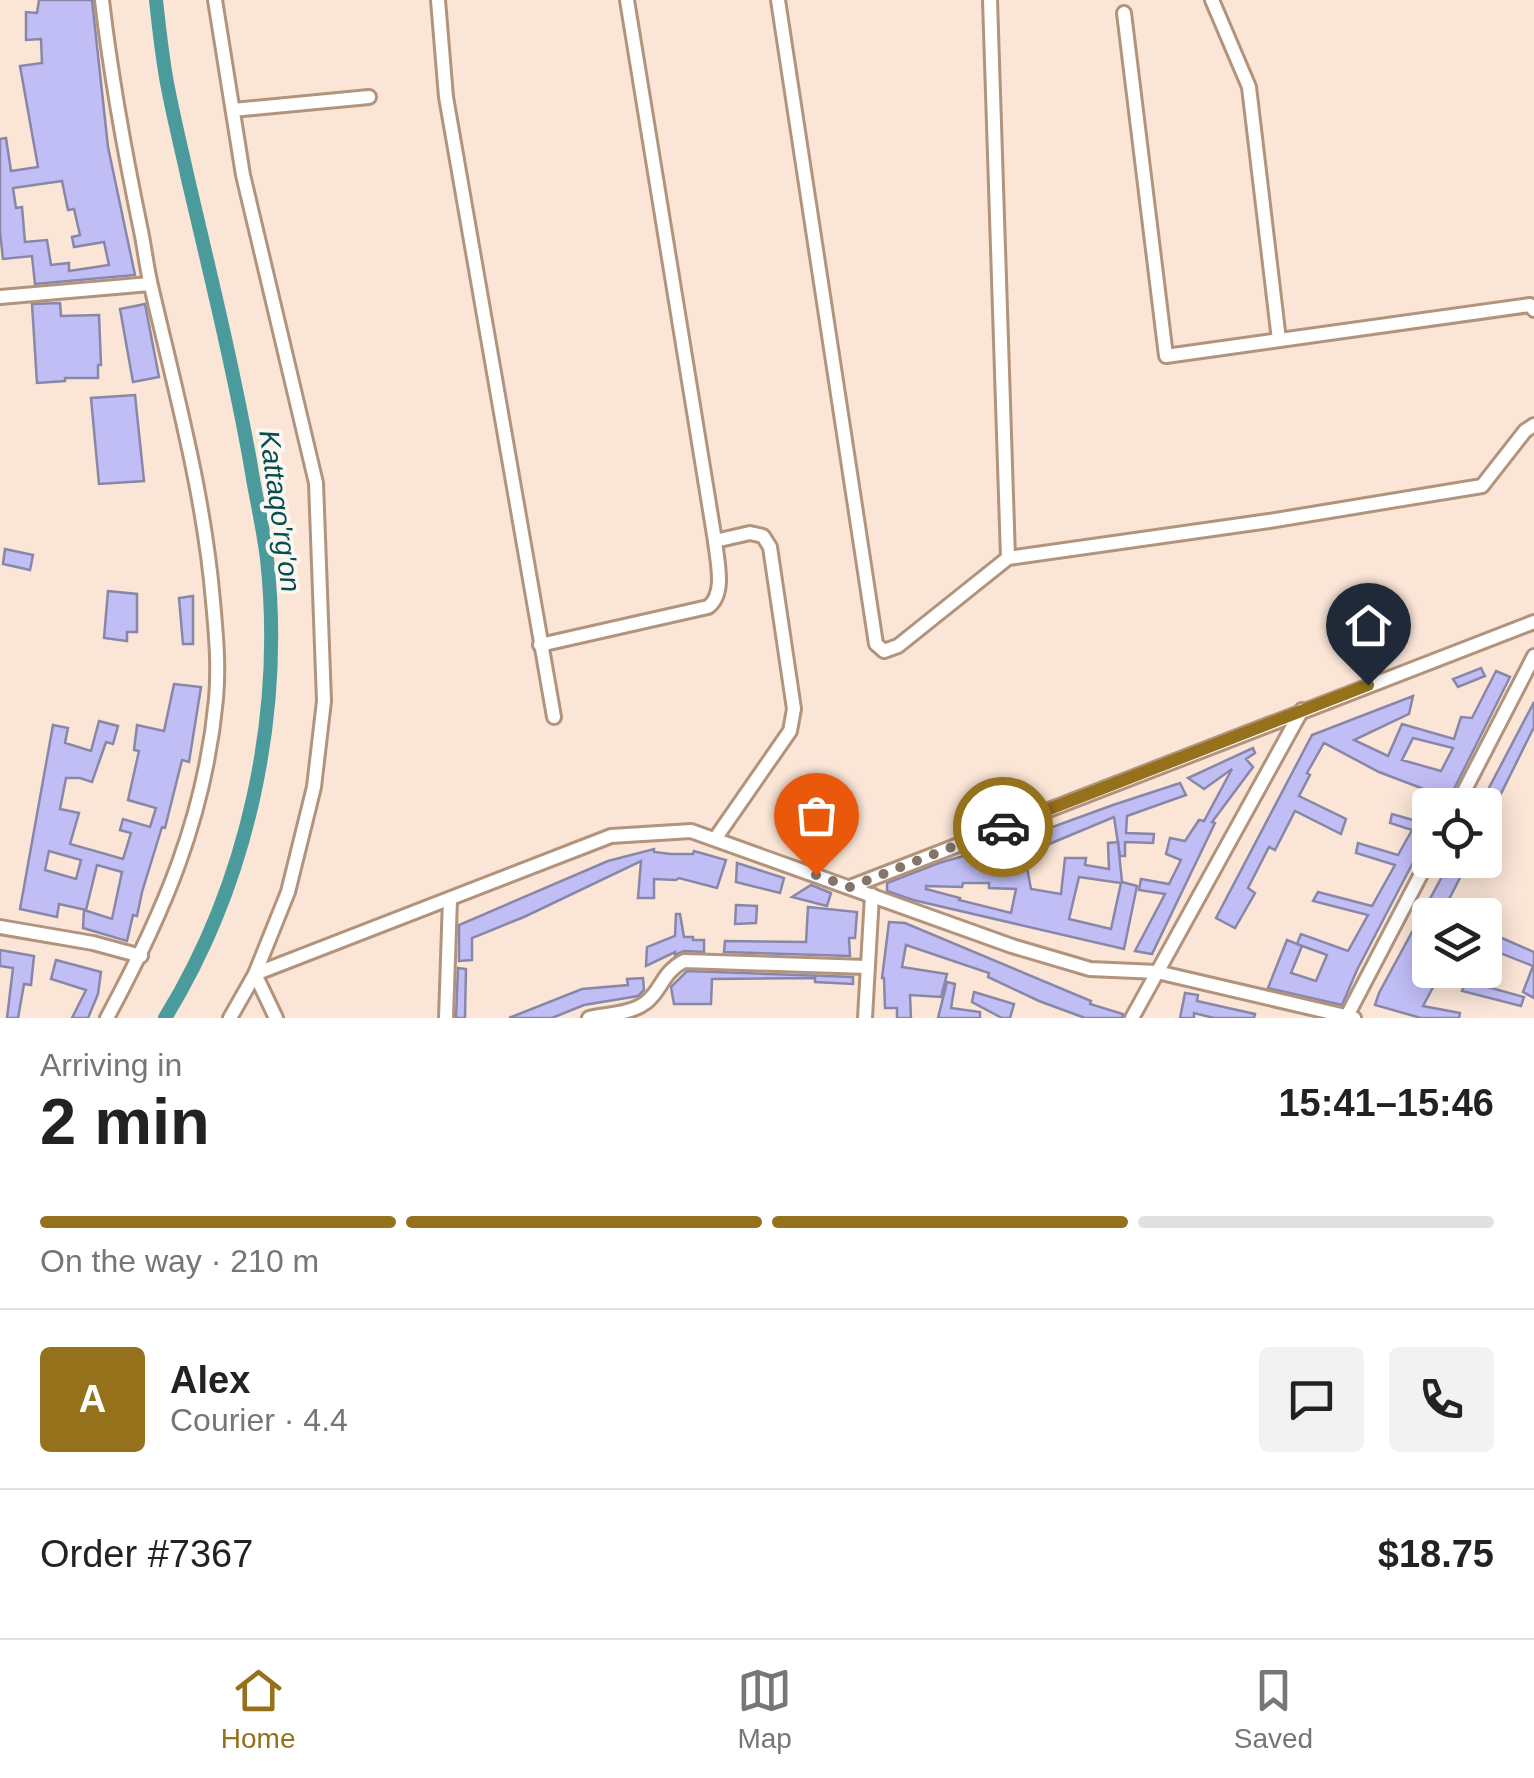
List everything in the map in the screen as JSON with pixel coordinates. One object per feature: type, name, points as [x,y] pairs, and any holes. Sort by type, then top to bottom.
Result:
[{"type":"street","points":[[102,0],[113,89],[150,284],[202,508],[218,662],[202,794],[167,898],[107,1018]]},
{"type":"street","points":[[215,0],[243,176],[316,483],[324,701],[314,787],[288,892],[254,974],[230,1018]]},
{"type":"street","points":[[438,0],[446,97],[554,716]]},
{"type":"street","points":[[540,645],[708,607],[716,601],[719,590],[715,541],[628,0]]},
{"type":"street","points":[[778,0],[876,644],[884,651],[898,646],[1008,558],[1482,486],[1534,425]]},
{"type":"street","points":[[990,0],[1008,558]]},
{"type":"street","points":[[1212,0],[1248,87],[1279,340]]},
{"type":"street","points":[[1124,13],[1166,356],[1532,308]]},
{"type":"street","points":[[232,110],[369,97]]},
{"type":"street","points":[[0,297],[150,284]]},
{"type":"street","points":[[714,839],[790,731],[794,710],[770,547],[763,536],[750,533],[715,541]]},
{"type":"street","points":[[850,887],[1534,622]]},
{"type":"street","points":[[1466,788],[1534,656]]},
{"type":"street","points":[[1132,1018],[1302,710]]},
{"type":"street","points":[[254,974],[611,836],[691,831],[1012,946],[1090,969],[1157,972],[1351,1017],[1420,878]]},
{"type":"street","points":[[865,1018],[872,895]]},
{"type":"street","points":[[446,1018],[450,898]]},
{"type":"street","points":[[0,927],[141,956]]},
{"type":"street","points":[[589,1018],[649,1002],[672,967],[684,961],[867,966]]},
{"type":"street","points":[[254,974],[276,1018]]},
{"type":"building","points":[[39,0],[92,0],[108,147],[135,275],[35,284],[32,256],[3,259],[0,139],[6,138],[11,171],[38,167],[20,66],[42,63],[41,39],[26,40],[26,12],[37,13]],"holes":[[[62,181],[68,210],[74,209],[80,235],[72,237],[74,247],[104,242],[109,265],[69,271],[69,263],[51,265],[47,240],[25,242],[22,207],[16,208],[13,188]]]},
{"type":"building","points":[[60,303],[61,316],[99,315],[98,378],[37,383],[32,304]]},
{"type":"building","points":[[145,304],[159,377],[133,382],[120,309]]},
{"type":"building","points":[[135,395],[144,481],[99,484],[91,398]]},
{"type":"building","points":[[5,549],[33,555],[30,570],[3,564]]},
{"type":"building","points":[[108,591],[137,594],[137,632],[127,632],[127,641],[104,638]]},
{"type":"building","points":[[193,596],[193,644],[183,644],[179,598]]},
{"type":"building","points":[[1481,668],[1485,676],[1458,687],[1453,679]]},
{"type":"building","points":[[1496,671],[1510,677],[1454,788],[1421,788],[1379,772],[1324,743],[1299,796],[1346,819],[1341,834],[1295,811],[1275,850],[1269,847],[1248,888],[1255,893],[1235,928],[1216,918],[1312,735],[1413,696],[1409,714],[1354,740],[1388,756],[1402,724],[1454,739],[1461,717],[1472,718]],"holes":[[[1413,738],[1453,748],[1441,771],[1402,760]]]},
{"type":"building","points":[[174,684],[201,687],[189,762],[182,760],[165,828],[162,827],[127,941],[83,928],[84,910],[112,919],[122,872],[97,865],[86,910],[59,904],[57,917],[20,909],[53,725],[68,728],[65,743],[91,751],[99,721],[118,726],[113,744],[106,742],[92,782],[66,778],[60,809],[79,813],[70,844],[123,859],[131,833],[120,830],[123,819],[150,827],[156,808],[128,800],[139,751],[134,750],[137,725],[164,731]],"holes":[[[49,851],[81,860],[76,879],[45,870]]]},
{"type":"building","points":[[1534,702],[1534,727],[1502,792],[1502,788],[1489,788]]},
{"type":"building","points":[[1253,748],[1255,753],[1246,759],[1253,767],[1212,822],[1215,823],[1152,954],[1135,951],[1165,894],[1139,890],[1141,879],[1169,884],[1181,860],[1166,854],[1170,838],[1185,841],[1199,820],[1204,821],[1232,769],[1204,789],[1188,778]]},
{"type":"building","points":[[1180,783],[1186,795],[1127,816],[1126,833],[1154,834],[1153,843],[1125,842],[1125,856],[1120,856],[1114,817],[1042,847],[1036,833],[1113,805]]},
{"type":"building","points":[[1392,814],[1412,820],[1412,830],[1390,823]]},
{"type":"building","points":[[1412,830],[1412,865],[1342,1005],[1268,988],[1287,940],[1297,944],[1301,934],[1348,951],[1368,915],[1313,901],[1318,892],[1372,906],[1395,865],[1356,853],[1358,843],[1398,855]],"holes":[[[1297,944],[1327,955],[1316,981],[1291,973],[1302,946]]]},
{"type":"building","points":[[1022,839],[1025,854],[1019,857],[1025,857],[1031,889],[1061,894],[1065,858],[1086,858],[1085,865],[1109,869],[1108,843],[1118,842],[1122,882],[1137,886],[1124,949],[887,891],[887,883]],"holes":[[[1079,877],[1121,883],[1111,929],[1069,919]],[[963,883],[1016,889],[1011,913],[926,889],[962,887]]]},
{"type":"building","points":[[654,849],[671,854],[694,851],[726,860],[717,888],[679,878],[654,879],[654,898],[638,898],[641,861],[472,938],[472,960],[459,961],[459,925],[608,861]]},
{"type":"building","points":[[737,863],[784,878],[780,893],[736,882]]},
{"type":"building","points":[[1441,878],[1460,878],[1450,898],[1430,898]]},
{"type":"building","points":[[811,885],[831,893],[827,906],[792,897]]},
{"type":"building","points":[[736,905],[757,906],[756,923],[735,924]]},
{"type":"building","points":[[808,907],[857,912],[855,938],[849,938],[850,956],[724,952],[725,941],[806,942]]},
{"type":"building","points":[[676,914],[680,914],[684,937],[704,940],[704,952],[675,952],[646,966],[647,947],[675,936]]},
{"type":"building","points":[[889,922],[905,923],[1091,1001],[1090,1004],[1123,1014],[1122,1018],[1085,1018],[1039,1001],[988,977],[989,973],[906,945],[902,967],[947,974],[941,997],[910,995],[911,1018],[897,1018],[897,1008],[885,1008],[882,978]]},
{"type":"building","points":[[1412,932],[1412,988],[1433,988],[1423,1006],[1460,1013],[1459,1018],[1421,1018],[1375,1005]]},
{"type":"building","points":[[1502,938],[1534,952],[1534,998],[1523,992],[1533,966],[1502,954]]},
{"type":"building","points":[[0,950],[34,956],[31,985],[24,984],[18,1018],[7,1018],[13,968],[0,966]]},
{"type":"building","points":[[56,960],[101,972],[98,994],[88,1018],[72,1018],[86,990],[51,979]]},
{"type":"building","points":[[458,968],[466,969],[465,1018],[456,1018]]},
{"type":"building","points":[[687,971],[853,977],[853,984],[815,982],[815,978],[712,979],[711,1004],[674,1004],[671,987]]},
{"type":"building","points":[[643,978],[644,990],[638,996],[584,1005],[552,1018],[509,1018],[582,989],[628,985],[627,979]]},
{"type":"building","points":[[947,982],[955,984],[951,1008],[980,1012],[980,1018],[938,1018]]},
{"type":"building","points":[[1491,988],[1524,997],[1521,1006],[1462,991]]},
{"type":"building","points":[[974,992],[1014,1004],[1010,1018],[1002,1018],[972,1002]]},
{"type":"building","points":[[1185,993],[1198,995],[1197,1001],[1255,1014],[1254,1018],[1214,1018],[1194,1013],[1194,1018],[1180,1018]]},
{"type":"waterway","name":"Kattaqo'rg'on","points":[[156,0],[169,95],[250,461],[267,559],[271,618],[270,678],[254,797],[218,911],[165,1018]]},
{"type":"way so far","points":[[816,875],[850,887],[1003,827]]},
{"type":"route","points":[[1003,827],[1368,685]]}]
